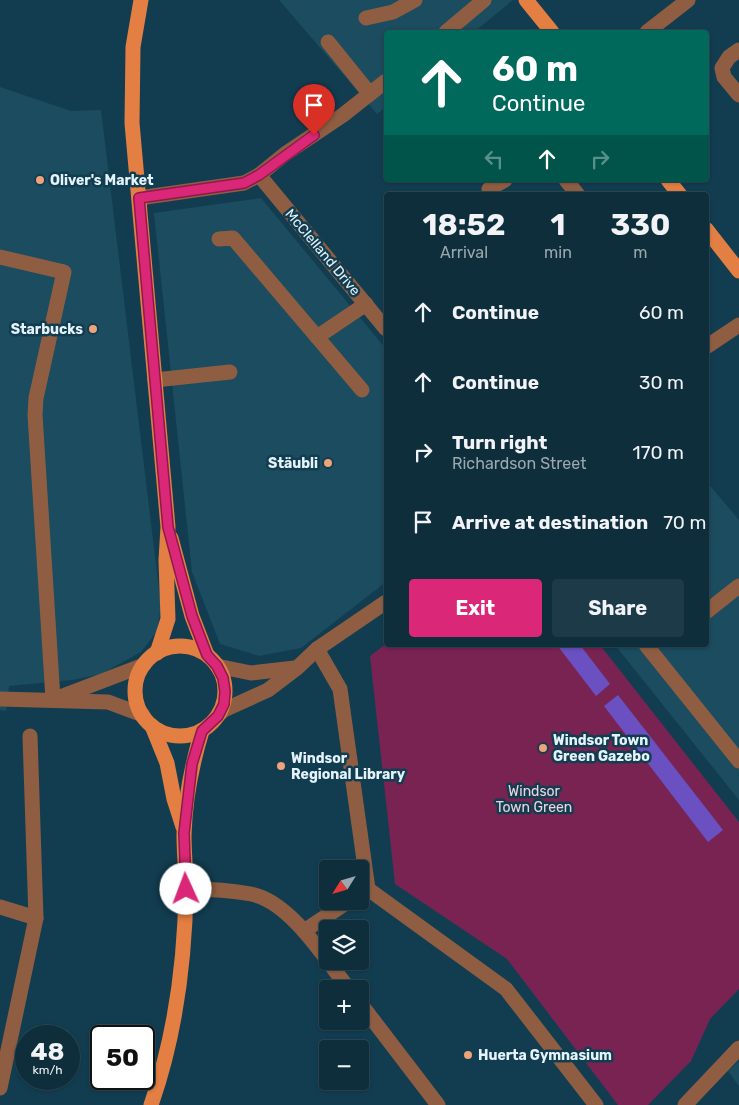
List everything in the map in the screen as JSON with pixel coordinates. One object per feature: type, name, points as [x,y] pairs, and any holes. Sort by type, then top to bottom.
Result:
[{"type":"main road","points":[[141,0],[133,47],[131,83],[139,198],[168,527],[166,560],[168,618],[157,653]]},
{"type":"main road","points":[[526,0],[550,30]]},
{"type":"main road","points":[[670,182],[678,192]]},
{"type":"main road","points":[[709,233],[739,271]]},
{"type":"main road","points":[[148,721],[164,733],[176,736],[190,735],[202,731],[218,716],[224,704],[223,678],[212,661],[192,616],[168,527]]},
{"type":"main road","points":[[184,833],[174,799],[167,763],[148,721],[137,703],[138,676],[144,665],[157,653],[169,648],[182,646],[195,649],[212,661]]},
{"type":"main road","points":[[152,1105],[177,999],[186,889],[184,833],[192,764],[202,731]]},
{"type":"street","points":[[366,18],[393,12],[415,0]]},
{"type":"street","points":[[448,30],[484,0]]},
{"type":"street","points":[[650,30],[688,0]]},
{"type":"street","points":[[328,42],[370,94]]},
{"type":"street","points":[[739,50],[729,57],[722,68],[724,77],[739,95]]},
{"type":"street","points":[[139,198],[244,183],[259,175],[384,83]]},
{"type":"street","name":"McClelland Drive","points":[[259,175],[384,326]]},
{"type":"street","points":[[489,189],[501,182]]},
{"type":"street","points":[[568,182],[576,192]]},
{"type":"street","points":[[219,238],[233,238],[362,390]]},
{"type":"street","points":[[0,257],[64,272],[36,398],[35,415],[53,700]]},
{"type":"street","points":[[317,337],[366,304]]},
{"type":"street","points":[[709,346],[739,325]]},
{"type":"street","points":[[155,380],[230,372]]},
{"type":"street","points":[[709,610],[739,586]]},
{"type":"street","points":[[218,716],[231,707],[268,690],[297,668],[317,649],[384,603]]},
{"type":"street","points":[[655,648],[739,761]]},
{"type":"street","points":[[317,649],[340,689],[360,860]]},
{"type":"street","points":[[212,661],[251,673],[297,668]]},
{"type":"street","points":[[53,700],[144,665]]},
{"type":"street","points":[[0,699],[108,702],[148,721]]},
{"type":"street","points":[[0,1088],[36,918],[30,736]]},
{"type":"street","points":[[186,889],[252,894],[283,911],[304,931],[342,980]]},
{"type":"street","points":[[369,895],[506,989],[596,1105]]},
{"type":"street","points":[[0,907],[36,918]]},
{"type":"street","points":[[304,931],[336,910]]},
{"type":"street","points":[[369,1015],[438,1105]]},
{"type":"street","points":[[685,1105],[739,1048]]},
{"type":"shaded area","points":[[279,0],[513,0],[476,30],[384,30],[384,109],[377,114]]},
{"type":"shaded area","points":[[0,87],[71,111],[101,110],[161,606],[157,631],[141,652],[101,674],[72,680],[9,686],[6,711],[0,710]]},
{"type":"shaded area","points":[[261,198],[384,347],[384,584],[301,648],[259,656],[220,644],[192,572],[154,213]]},
{"type":"shaded area","points":[[709,485],[739,520],[739,800],[617,647],[709,647]]},
{"type":"shaded area","points":[[559,647],[582,647],[610,684],[596,696]]},
{"type":"shaded area","points":[[618,695],[723,830],[708,842],[604,706]]},
{"type":"shaded area","points":[[739,1061],[739,1086],[728,1071]]},
{"type":"green space","name":"Windsor Town Green","points":[[384,646],[602,647],[739,822],[739,989],[710,1019],[691,1061],[648,1105],[618,1105],[507,959],[395,884],[370,656]]},
{"type":"place","name":"Oliver's Market","points":[[40,180]]},
{"type":"place","name":"Starbucks","points":[[93,329]]},
{"type":"place","name":"Stäubli","points":[[328,463]]},
{"type":"place","name":"Windsor Town Green Gazebo","points":[[543,748]]},
{"type":"place","name":"Windsor Regional Library","points":[[281,766]]},
{"type":"place","name":"Huerta Gymnasium","points":[[468,1055]]},
{"type":"route","points":[[186,889],[184,833],[192,764],[202,731],[218,716],[224,704],[225,691],[223,678],[213,660],[207,655],[192,616],[168,527],[139,198],[244,183],[259,175],[285,154],[314,135]]}]
